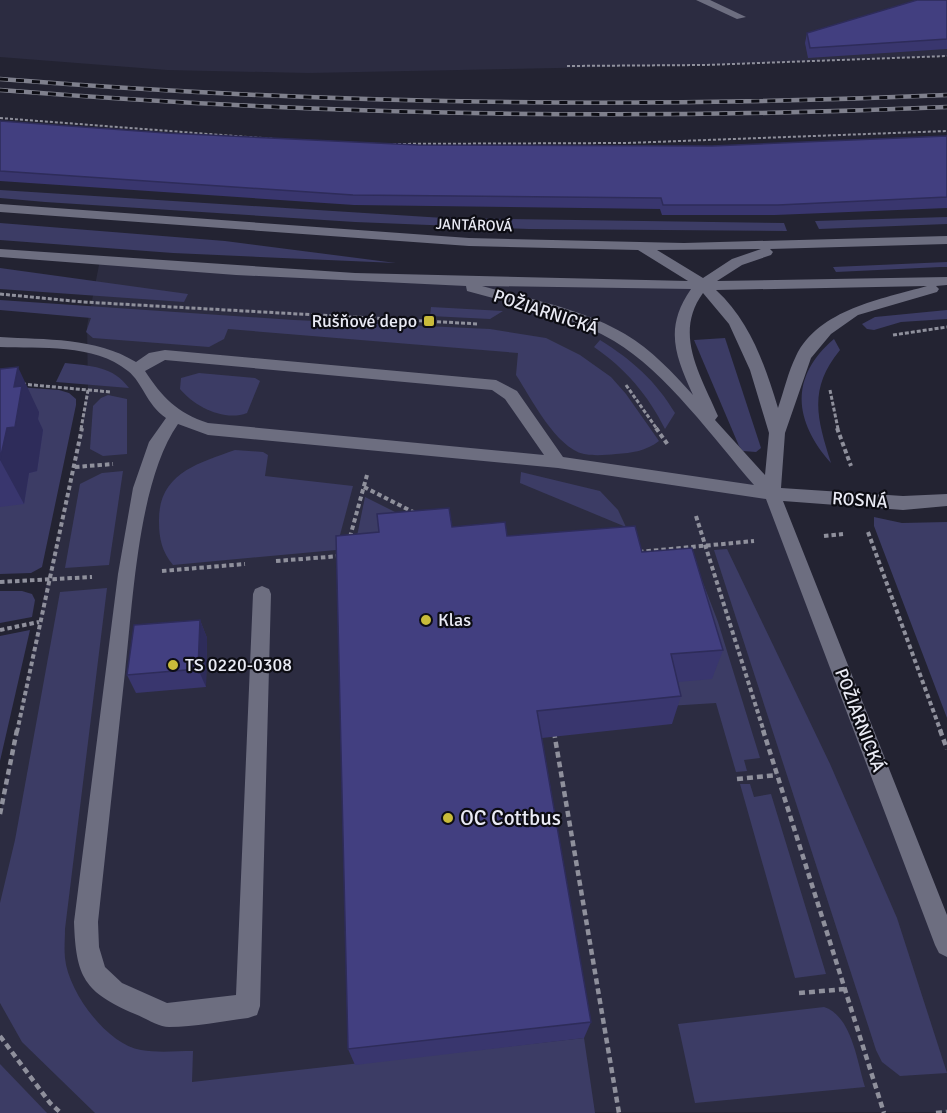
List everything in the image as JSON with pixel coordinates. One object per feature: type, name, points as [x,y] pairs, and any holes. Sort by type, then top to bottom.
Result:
[{"type":"street","points":[[701,0],[741,16]]},
{"type":"street","name":"JANTÁROVÁ","points":[[0,208],[346,235],[469,242],[639,246],[809,245],[947,240]]},
{"type":"street","name":"POŽIARNICKÁ","points":[[719,438],[690,368],[681,335],[682,317],[690,301],[704,285],[744,258],[809,245]]},
{"type":"street","points":[[639,246],[678,266],[724,303],[742,333],[764,388],[777,433]]},
{"type":"street","points":[[0,253],[439,280],[704,285],[947,283]]},
{"type":"street","name":"POŽIARNICKÁ","points":[[439,280],[535,304],[586,321],[619,337],[658,366],[719,438],[772,494],[947,945]]},
{"type":"street","name":"POŽIARNICKÁ","points":[[772,494],[777,433],[804,356],[826,331],[853,312],[947,283]]},
{"type":"street","points":[[0,342],[100,352],[122,360],[136,369],[151,395],[176,417],[157,442],[147,468],[127,574],[86,922],[87,947],[95,974],[113,992],[167,1015],[248,1006],[262,594]]},
{"type":"street","points":[[136,369],[154,357],[165,355],[496,385],[511,395],[558,462]]},
{"type":"street","name":"ROSNÁ","points":[[176,417],[208,429],[558,462],[772,494],[876,501],[947,500]]},
{"type":"path","points":[[567,66],[706,65],[947,56]]},
{"type":"path","points":[[0,118],[160,128],[285,140]]},
{"type":"path","points":[[60,129],[67,121]]},
{"type":"path","points":[[154,138],[160,128]]},
{"type":"path","points":[[367,144],[627,143],[947,131]]},
{"type":"path","points":[[910,133],[916,142]]},
{"type":"path","points":[[246,145],[250,136]]},
{"type":"path","points":[[817,136],[823,146]]},
{"type":"path","points":[[723,140],[726,150]]},
{"type":"path","points":[[627,143],[629,153]]},
{"type":"path","points":[[0,294],[83,302],[488,324]]},
{"type":"path","points":[[884,337],[919,329],[947,327]]},
{"type":"path","points":[[620,376],[661,433],[688,483],[704,546],[884,1113]]},
{"type":"path","points":[[0,814],[47,581],[75,467],[88,390],[17,384]]},
{"type":"path","points":[[831,385],[835,422],[853,469]]},
{"type":"path","points":[[349,544],[375,445]]},
{"type":"path","points":[[364,487],[418,514]]},
{"type":"path","points":[[876,501],[868,533],[947,749]]},
{"type":"path","points":[[634,552],[704,546]]},
{"type":"path","points":[[265,562],[346,556]]},
{"type":"path","points":[[0,582],[47,581],[254,563]]},
{"type":"path","points":[[0,630],[39,622]]},
{"type":"path","points":[[552,723],[619,1113]]},
{"type":"path","points":[[737,778],[777,776]]},
{"type":"path","points":[[799,993],[846,989]]},
{"type":"path","points":[[0,1036],[50,1103],[61,1113]]},
{"type":"path","points":[[936,1113],[947,1112]]},
{"type":"shaded area","points":[[0,0],[947,0],[947,56],[706,65],[308,73],[167,70],[0,57]]},
{"type":"shaded area","points":[[0,190],[444,218],[784,223],[787,231],[529,229],[355,222],[0,198]]},
{"type":"shaded area","points":[[947,217],[947,224],[819,229],[815,221]]},
{"type":"shaded area","points":[[0,223],[225,241],[396,263],[173,253],[0,240]]},
{"type":"shaded area","points":[[100,260],[334,275],[704,285],[680,335],[719,438],[772,494],[947,945],[947,1112],[0,1113],[0,814],[47,581],[75,467],[88,390],[87,326]]},
{"type":"shaded area","points":[[947,262],[947,267],[836,272],[833,267]]},
{"type":"shaded area","points":[[0,268],[188,294],[184,302],[0,289]]},
{"type":"shaded area","points":[[0,300],[294,320],[490,329],[546,338],[580,355],[611,377],[659,441],[644,449],[622,454],[592,455],[574,450],[545,421],[516,375],[518,353],[228,329],[224,339],[209,347],[93,338],[86,332],[91,318],[0,310]]},
{"type":"shaded area","points":[[431,307],[503,311],[490,319],[430,316]]},
{"type":"shaded area","points":[[947,310],[947,319],[901,322],[874,330],[867,329],[862,324],[875,317]]},
{"type":"shaded area","points":[[725,338],[761,448],[756,452],[743,451],[739,446],[694,340]]},
{"type":"shaded area","points":[[834,339],[840,350],[823,378],[818,404],[822,432],[831,463],[810,431],[804,415],[802,400],[809,368]]},
{"type":"shaded area","points":[[600,340],[623,355],[642,372],[668,401],[675,413],[665,429],[635,384],[616,364],[594,347]]},
{"type":"shaded area","points":[[65,363],[92,366],[109,371],[129,388],[56,382]]},
{"type":"shaded area","points":[[199,373],[255,378],[260,381],[247,413],[219,414],[193,401],[180,389],[181,378]]},
{"type":"shaded area","points":[[17,387],[59,390],[69,393],[76,399],[76,405],[42,567],[31,573],[0,574],[0,507],[35,432],[39,412],[0,416],[0,389]]},
{"type":"shaded area","points":[[108,395],[127,399],[127,454],[103,456],[90,449],[93,406]]},
{"type":"shaded area","points":[[235,450],[263,452],[268,455],[265,476],[353,486],[336,550],[173,565],[164,550],[160,534],[160,506],[165,492],[182,473],[207,460]]},
{"type":"shaded area","points":[[123,471],[109,565],[65,568],[80,484],[102,473]]},
{"type":"shaded area","points":[[521,472],[600,491],[618,510],[626,527],[520,483]]},
{"type":"shaded area","points":[[365,497],[437,533],[356,541]]},
{"type":"shaded area","points":[[874,517],[902,523],[947,522],[947,718],[874,526]]},
{"type":"shaded area","points":[[727,549],[830,764],[897,918],[947,1073],[900,1076],[882,1062],[876,1050],[714,550]]},
{"type":"shaded area","points":[[700,575],[718,622],[760,758],[744,760],[747,771],[736,772],[716,703],[668,706],[662,683]]},
{"type":"shaded area","points":[[107,588],[65,929],[65,958],[73,985],[81,1000],[102,1027],[128,1046],[141,1050],[193,1051],[192,1082],[584,1038],[595,1113],[95,1113],[22,1042],[0,1003],[0,903],[15,840],[60,592]]},
{"type":"shaded area","points":[[0,591],[22,591],[32,594],[35,600],[32,617],[0,623]]},
{"type":"shaded area","points":[[30,630],[0,761],[0,636]]},
{"type":"shaded area","points":[[740,784],[750,784],[754,797],[771,794],[826,974],[795,978]]},
{"type":"shaded area","points":[[824,1007],[841,1020],[847,1030],[865,1087],[695,1103],[678,1024]]},
{"type":"shaded area","points":[[0,1064],[47,1113],[0,1113]]},
{"type":"building","points":[[917,0],[947,0],[947,39],[810,48],[807,33]]},
{"type":"building","points":[[0,121],[166,133],[418,145],[712,146],[947,136],[947,197],[778,205],[663,205],[661,198],[353,195],[0,171]]},
{"type":"building","points":[[18,367],[14,387],[22,386],[15,427],[7,428],[0,460],[0,369]]},
{"type":"building","name":"OC Cottbus","points":[[449,508],[452,527],[505,522],[507,536],[635,526],[642,552],[692,548],[723,650],[671,654],[681,696],[537,711],[591,1022],[348,1049],[336,536],[379,532],[377,514]]},
{"type":"building","points":[[200,620],[198,669],[127,675],[134,625]]},
{"type":"railway","points":[[0,79],[237,94],[473,102],[710,102],[947,95]]},
{"type":"railway","points":[[0,90],[237,105],[473,113],[710,114],[947,107]]},
{"type":"place","name":"Rušňové depo","points":[[429,321]]},
{"type":"place","name":"Klas","points":[[426,620]]},
{"type":"place","name":"TS 0220-0308","points":[[173,665]]},
{"type":"place","name":"OC Cottbus","points":[[448,818]]}]
